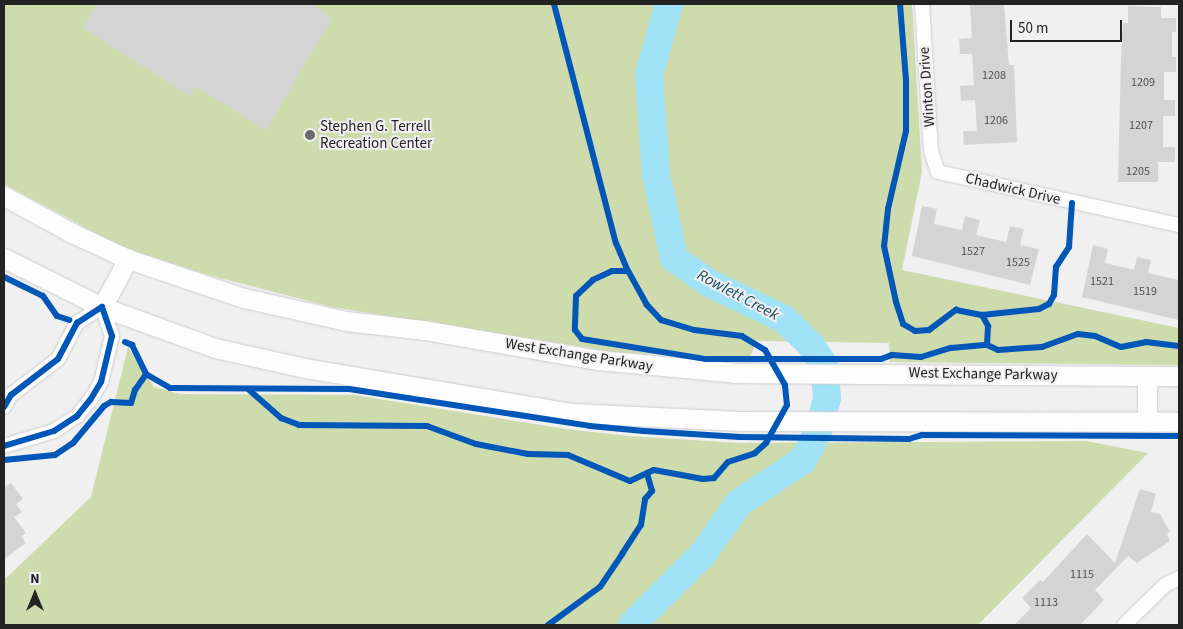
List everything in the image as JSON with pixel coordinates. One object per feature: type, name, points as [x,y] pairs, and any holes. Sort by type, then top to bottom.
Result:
[{"type":"main road","name":"West Exchange Parkway","points":[[4,196],[72,233],[128,259],[244,298],[301,312],[598,360],[737,373],[1179,376]]},
{"type":"main road","points":[[4,258],[102,307],[215,348],[379,381],[572,413],[739,421],[889,423],[1179,422]]},
{"type":"main road","points":[[102,307],[128,259]]},
{"type":"main road","points":[[1147,376],[1147,422]]},
{"type":"street","name":"Winton Drive","points":[[922,4],[931,151],[935,170]]},
{"type":"street","name":"Chadwick Drive","points":[[935,170],[1179,225]]},
{"type":"street","points":[[4,407],[11,395],[58,359],[77,322],[102,307],[112,336],[101,382],[90,400],[77,416],[54,431],[4,446]]},
{"type":"street","points":[[1124,625],[1165,585],[1179,578]]},
{"type":"green space","name":"Stephen G. Terrell Recreation Center","points":[[4,4],[912,4],[922,172],[902,270],[1179,328],[1179,365],[890,362],[889,343],[757,341],[750,357],[621,353],[332,307],[212,276],[122,247],[4,184]]},
{"type":"green space","points":[[128,347],[154,387],[180,394],[354,395],[566,429],[630,436],[739,443],[1086,441],[1148,453],[978,625],[4,625],[4,580],[91,497]]},
{"type":"building","points":[[97,4],[311,4],[332,18],[266,130],[195,86],[190,96],[83,28]]},
{"type":"building","points":[[970,4],[1004,4],[1009,65],[1014,65],[1017,142],[964,145],[963,131],[977,131],[975,100],[961,101],[960,86],[974,85],[972,54],[960,54],[959,39],[972,38]]},
{"type":"building","points":[[1128,6],[1161,7],[1161,18],[1176,18],[1176,32],[1172,32],[1172,57],[1176,57],[1176,72],[1164,72],[1164,100],[1175,100],[1175,116],[1163,116],[1163,147],[1175,147],[1175,162],[1158,162],[1158,182],[1118,182],[1121,58],[1123,23],[1128,23]]},
{"type":"building","points":[[922,206],[937,209],[934,224],[962,230],[965,216],[980,220],[976,235],[1006,242],[1010,226],[1024,229],[1020,245],[1039,249],[1030,285],[912,256]]},
{"type":"building","points":[[1093,245],[1108,249],[1105,263],[1134,270],[1137,257],[1151,260],[1148,273],[1179,280],[1179,320],[1082,297]]},
{"type":"building","points":[[11,483],[23,499],[16,504],[22,512],[14,517],[26,533],[21,536],[26,543],[4,559],[4,487]]},
{"type":"building","points":[[1140,489],[1156,494],[1151,512],[1160,514],[1170,532],[1167,534],[1170,541],[1137,563],[1128,556],[1095,590],[1104,600],[1080,625],[1014,625],[1031,608],[1022,598],[1040,580],[1043,582],[1087,534],[1115,563]]},
{"type":"waterway","name":"Rowlett Creek","points":[[632,625],[702,555],[739,503],[803,460],[818,432],[827,398],[824,365],[811,345],[784,319],[709,283],[674,258],[656,174],[649,75],[669,4]]},
{"type":"cycle path","points":[[554,4],[616,243],[628,271]]},
{"type":"cycle path","points":[[900,4],[906,80],[906,131],[888,209],[884,246],[896,302],[903,324],[915,331],[929,330],[956,310],[982,315],[988,326],[987,345]]},
{"type":"cycle path","points":[[982,315],[1039,309],[1049,304],[1054,295],[1056,267],[1069,247],[1072,203]]},
{"type":"cycle path","points":[[248,389],[281,418],[299,425],[427,426],[476,444],[528,454],[568,455],[630,481],[654,470],[703,479],[714,478],[728,462],[755,453],[766,443],[787,405],[785,385],[765,350],[742,336],[694,330],[661,320],[647,305],[628,271],[612,271],[593,280],[576,296],[575,330],[582,339],[706,359],[881,359],[892,355],[921,357],[951,348],[987,345],[998,350],[1042,347],[1078,334],[1095,336],[1121,347],[1146,342],[1179,346]]},
{"type":"cycle path","points":[[4,277],[43,296],[57,316],[69,320]]},
{"type":"cycle path","points":[[4,407],[11,395],[58,359],[77,323],[102,307],[112,336],[101,382],[90,400],[77,416],[54,431],[4,446]]},
{"type":"cycle path","points":[[125,342],[132,345],[146,374],[170,388],[349,389],[590,426],[644,431],[740,437],[909,439],[922,435],[1179,436]]},
{"type":"cycle path","points":[[4,460],[55,455],[73,443],[104,406],[111,402],[131,403],[135,390],[146,374]]},
{"type":"cycle path","points":[[548,625],[600,587],[622,554],[641,525],[645,499],[652,491],[647,474]]},
{"type":"place","name":"Stephen G. Terrell Recreation Center","points":[[310,135]]}]
